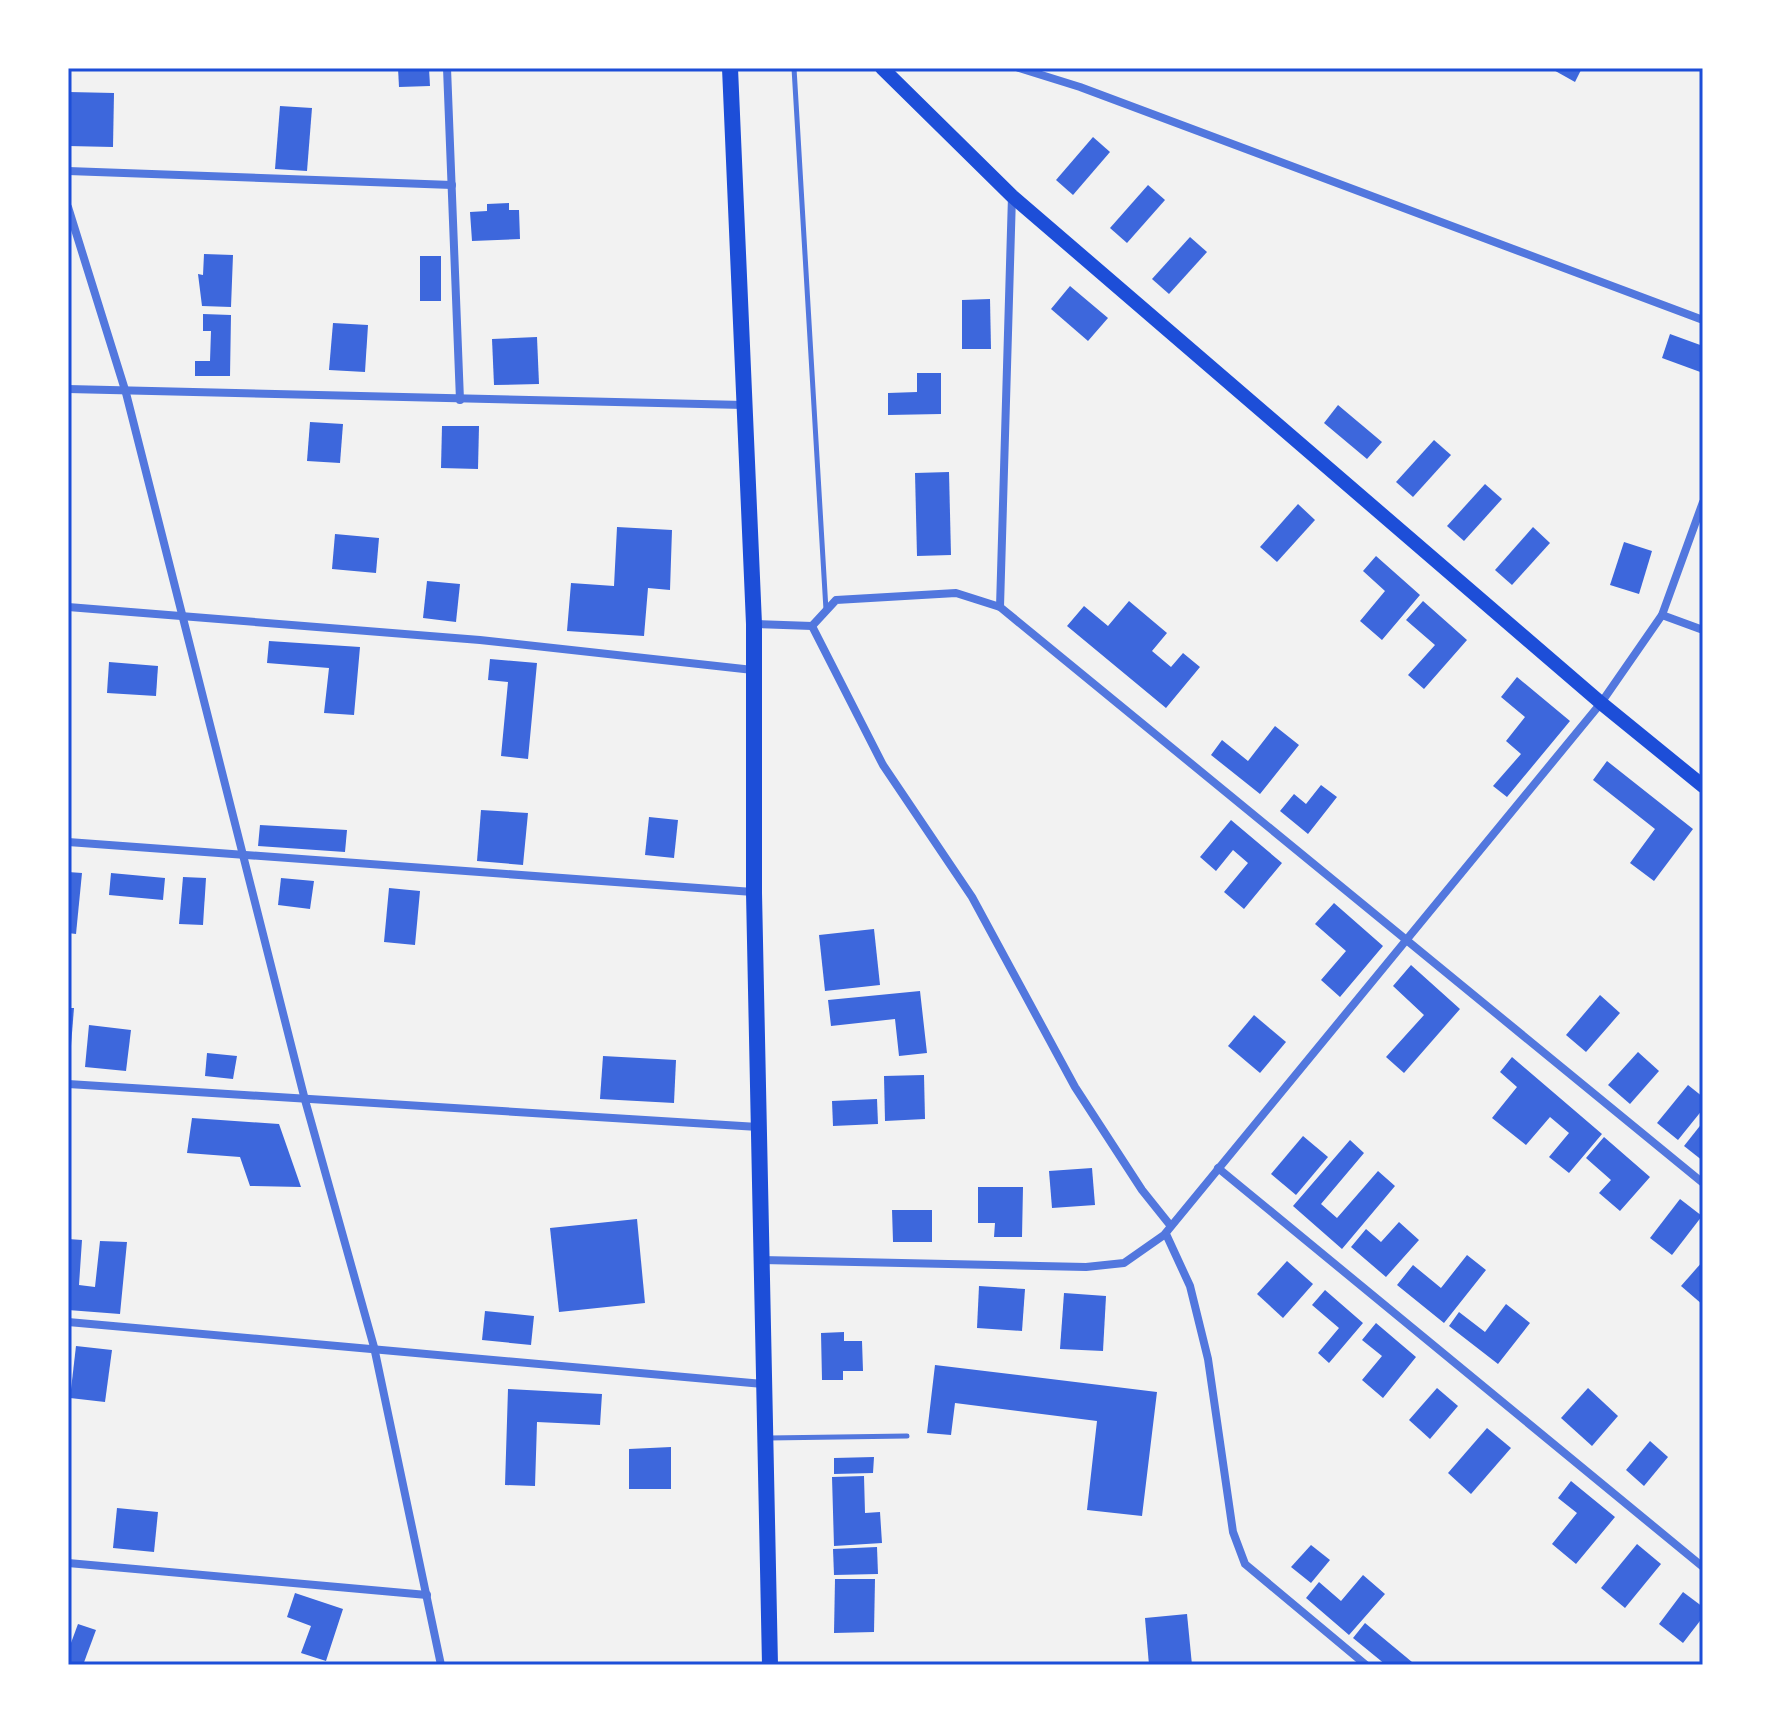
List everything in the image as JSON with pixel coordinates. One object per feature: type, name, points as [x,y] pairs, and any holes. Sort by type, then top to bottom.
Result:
[{"type":"highway","points":[[730,68],[754,624],[754,893],[770,1665]]},
{"type":"main road","points":[[882,68],[1012,196],[1601,703],[1703,786]]},
{"type":"street","points":[[447,68],[460,400]]},
{"type":"street","points":[[1019,68],[1080,87],[1703,320]]},
{"type":"street","points":[[68,171],[452,185]]},
{"type":"street","points":[[1000,607],[1012,196]]},
{"type":"street","points":[[68,207],[126,393],[305,1100],[374,1347],[441,1665]]},
{"type":"street","points":[[68,389],[126,393],[745,405]]},
{"type":"street","points":[[760,1260],[1086,1267],[1124,1263],[1168,1229],[1601,703],[1662,615],[1703,502]]},
{"type":"street","points":[[754,624],[812,626],[836,600],[956,593],[1000,607],[1703,1183]]},
{"type":"street","points":[[68,607],[480,640],[753,670]]},
{"type":"street","points":[[1662,615],[1703,630]]},
{"type":"street","points":[[812,626],[883,765],[972,897],[1105,1134],[1168,1229],[1190,1286],[1208,1359],[1233,1532],[1245,1564],[1366,1665]]},
{"type":"street","points":[[68,842],[754,893]]},
{"type":"street","points":[[68,1084],[758,1127]]},
{"type":"street","points":[[1218,1168],[1703,1567]]},
{"type":"street","points":[[68,1322],[763,1384]]},
{"type":"street","points":[[68,1563],[427,1595]]},
{"type":"lane","points":[[794,68],[826,611]]},
{"type":"lane","points":[[764,1438],[907,1436]]},
{"type":"building","points":[[398,68],[429,68],[430,86],[399,87]]},
{"type":"building","points":[[1550,68],[1582,68],[1575,82]]},
{"type":"building","points":[[69,92],[114,93],[113,147],[68,146]]},
{"type":"building","points":[[280,106],[312,108],[307,171],[275,169]]},
{"type":"building","points":[[1093,137],[1110,152],[1073,195],[1056,180]]},
{"type":"building","points":[[1148,185],[1165,200],[1127,243],[1110,228]]},
{"type":"building","points":[[509,203],[509,210],[519,210],[520,239],[472,241],[470,212],[487,211],[487,204]]},
{"type":"building","points":[[1190,237],[1207,252],[1169,294],[1152,279]]},
{"type":"building","points":[[204,254],[233,255],[231,307],[202,306],[198,274],[203,275]]},
{"type":"building","points":[[420,256],[441,256],[441,301],[420,301]]},
{"type":"building","points":[[1070,286],[1108,318],[1088,341],[1051,309]]},
{"type":"building","points":[[990,299],[991,349],[962,349],[962,300]]},
{"type":"building","points":[[203,314],[231,315],[230,376],[195,376],[195,361],[210,361],[211,331],[203,331]]},
{"type":"building","points":[[333,323],[368,325],[365,372],[329,370]]},
{"type":"building","points":[[1670,334],[1703,346],[1703,373],[1662,358]]},
{"type":"building","points":[[537,337],[539,384],[494,385],[492,339]]},
{"type":"building","points":[[917,373],[941,373],[941,414],[888,415],[888,393],[917,392]]},
{"type":"building","points":[[1338,405],[1382,442],[1367,459],[1324,423]]},
{"type":"building","points":[[310,422],[343,424],[340,463],[307,461]]},
{"type":"building","points":[[442,426],[479,426],[478,469],[441,468]]},
{"type":"building","points":[[1434,440],[1451,455],[1413,497],[1396,482]]},
{"type":"building","points":[[949,472],[951,555],[917,556],[915,473]]},
{"type":"building","points":[[1485,484],[1502,499],[1464,541],[1447,526]]},
{"type":"building","points":[[1298,504],[1315,520],[1277,562],[1260,547]]},
{"type":"building","points":[[617,527],[672,530],[670,590],[648,588],[644,636],[567,631],[571,583],[614,586]]},
{"type":"building","points":[[1533,527],[1550,543],[1512,585],[1495,570]]},
{"type":"building","points":[[335,534],[379,538],[376,573],[332,569]]},
{"type":"building","points":[[1624,542],[1652,551],[1639,594],[1610,585]]},
{"type":"building","points":[[1376,556],[1420,595],[1382,640],[1360,621],[1385,591],[1363,571]]},
{"type":"building","points":[[427,581],[460,584],[456,622],[423,618]]},
{"type":"building","points":[[1129,601],[1167,633],[1152,651],[1171,667],[1183,653],[1200,667],[1166,708],[1067,626],[1084,606],[1108,626]]},
{"type":"building","points":[[1423,601],[1467,640],[1424,689],[1408,675],[1435,645],[1406,620]]},
{"type":"building","points":[[269,641],[360,647],[354,715],[324,713],[329,668],[267,663]]},
{"type":"building","points":[[490,659],[537,663],[528,759],[501,756],[508,682],[488,680]]},
{"type":"building","points":[[109,662],[158,666],[156,696],[107,693]]},
{"type":"building","points":[[1517,677],[1570,721],[1507,797],[1493,786],[1521,754],[1506,741],[1525,717],[1501,697]]},
{"type":"building","points":[[1275,726],[1299,745],[1260,794],[1211,755],[1222,740],[1248,761]]},
{"type":"building","points":[[1607,761],[1693,829],[1654,881],[1630,863],[1655,829],[1593,780]]},
{"type":"building","points":[[1321,785],[1337,797],[1308,834],[1280,811],[1294,794],[1306,804]]},
{"type":"building","points":[[481,810],[528,813],[523,865],[477,861]]},
{"type":"building","points":[[649,817],[678,820],[674,858],[645,855]]},
{"type":"building","points":[[1231,820],[1282,863],[1244,909],[1224,892],[1248,863],[1233,850],[1216,871],[1200,857]]},
{"type":"building","points":[[260,825],[347,830],[345,852],[258,846]]},
{"type":"building","points":[[68,872],[82,873],[76,934],[68,933]]},
{"type":"building","points":[[111,873],[165,878],[163,900],[109,895]]},
{"type":"building","points":[[183,877],[206,878],[203,925],[179,924]]},
{"type":"building","points":[[281,878],[314,881],[310,909],[278,905]]},
{"type":"building","points":[[389,888],[420,891],[415,945],[384,942]]},
{"type":"building","points":[[1334,903],[1383,946],[1340,997],[1321,980],[1346,951],[1315,924]]},
{"type":"building","points":[[874,929],[880,985],[825,991],[819,935]]},
{"type":"building","points":[[1411,965],[1460,1009],[1404,1073],[1386,1057],[1424,1015],[1393,986]]},
{"type":"building","points":[[920,991],[927,1053],[899,1056],[895,1019],[831,1026],[828,1000]]},
{"type":"building","points":[[1600,995],[1620,1013],[1586,1052],[1566,1035]]},
{"type":"building","points":[[68,1008],[74,1008],[70,1058],[68,1058]]},
{"type":"building","points":[[1254,1015],[1286,1042],[1260,1073],[1228,1046]]},
{"type":"building","points":[[89,1025],[131,1030],[126,1071],[85,1067]]},
{"type":"building","points":[[1638,1052],[1659,1071],[1630,1104],[1608,1085]]},
{"type":"building","points":[[207,1053],[237,1056],[233,1079],[205,1076]]},
{"type":"building","points":[[603,1056],[676,1060],[674,1103],[600,1099]]},
{"type":"building","points":[[1512,1057],[1602,1134],[1569,1173],[1549,1157],[1569,1133],[1550,1117],[1526,1145],[1492,1118],[1517,1087],[1500,1072]]},
{"type":"building","points":[[924,1075],[925,1119],[885,1121],[884,1076]]},
{"type":"building","points":[[1688,1085],[1703,1097],[1703,1109],[1678,1140],[1657,1123]]},
{"type":"building","points":[[877,1099],[878,1124],[833,1126],[832,1101]]},
{"type":"building","points":[[192,1118],[279,1124],[301,1187],[250,1186],[240,1157],[187,1153]]},
{"type":"building","points":[[1703,1122],[1703,1161],[1684,1146]]},
{"type":"building","points":[[1303,1136],[1328,1157],[1296,1195],[1271,1174]]},
{"type":"building","points":[[1604,1137],[1650,1177],[1620,1211],[1599,1193],[1611,1180],[1586,1158]]},
{"type":"building","points":[[1350,1140],[1364,1153],[1321,1204],[1337,1218],[1378,1171],[1395,1186],[1342,1249],[1293,1206]]},
{"type":"building","points":[[1092,1168],[1095,1205],[1052,1208],[1049,1171]]},
{"type":"building","points":[[978,1187],[1023,1187],[1022,1237],[994,1237],[995,1223],[978,1223]]},
{"type":"building","points":[[1680,1199],[1702,1216],[1672,1255],[1650,1238]]},
{"type":"building","points":[[892,1210],[932,1210],[932,1242],[893,1242]]},
{"type":"building","points":[[637,1219],[645,1303],[559,1312],[550,1228]]},
{"type":"building","points":[[1399,1222],[1419,1240],[1386,1277],[1351,1247],[1366,1229],[1381,1242]]},
{"type":"building","points":[[68,1239],[82,1240],[79,1285],[95,1287],[100,1241],[127,1242],[120,1314],[68,1310]]},
{"type":"building","points":[[1467,1255],[1486,1270],[1444,1323],[1397,1285],[1413,1265],[1441,1288]]},
{"type":"building","points":[[1287,1261],[1313,1284],[1283,1318],[1257,1294]]},
{"type":"building","points":[[1703,1261],[1703,1305],[1681,1286]]},
{"type":"building","points":[[979,1286],[1025,1289],[1022,1331],[977,1328]]},
{"type":"building","points":[[1325,1290],[1363,1323],[1329,1363],[1318,1353],[1339,1328],[1312,1305]]},
{"type":"building","points":[[1064,1293],[1106,1296],[1103,1351],[1060,1349]]},
{"type":"building","points":[[1506,1304],[1530,1323],[1498,1364],[1449,1326],[1459,1312],[1485,1332]]},
{"type":"building","points":[[485,1311],[534,1316],[531,1345],[482,1340]]},
{"type":"building","points":[[1376,1323],[1416,1357],[1383,1398],[1362,1380],[1382,1356],[1362,1340]]},
{"type":"building","points":[[844,1332],[844,1341],[862,1341],[863,1371],[843,1371],[843,1380],[822,1380],[821,1333]]},
{"type":"building","points":[[76,1346],[112,1350],[105,1402],[70,1398]]},
{"type":"building","points":[[935,1365],[1157,1392],[1142,1516],[1087,1510],[1097,1421],[955,1403],[951,1435],[927,1433]]},
{"type":"building","points":[[1437,1388],[1458,1406],[1430,1439],[1409,1420]]},
{"type":"building","points":[[1588,1388],[1618,1416],[1592,1446],[1561,1418]]},
{"type":"building","points":[[508,1389],[602,1394],[600,1425],[537,1422],[535,1486],[505,1485]]},
{"type":"building","points":[[1487,1428],[1511,1448],[1471,1494],[1448,1473]]},
{"type":"building","points":[[1650,1441],[1668,1457],[1644,1486],[1626,1470]]},
{"type":"building","points":[[671,1447],[671,1489],[629,1489],[629,1449]]},
{"type":"building","points":[[874,1457],[873,1473],[834,1474],[834,1458]]},
{"type":"building","points":[[864,1476],[865,1513],[880,1512],[882,1543],[834,1546],[832,1477]]},
{"type":"building","points":[[1571,1481],[1615,1517],[1576,1564],[1552,1544],[1577,1513],[1558,1498]]},
{"type":"building","points":[[117,1508],[158,1512],[154,1552],[113,1548]]},
{"type":"building","points":[[1637,1544],[1661,1564],[1625,1608],[1601,1588]]},
{"type":"building","points":[[1311,1545],[1330,1560],[1311,1583],[1291,1567]]},
{"type":"building","points":[[877,1547],[878,1574],[834,1575],[833,1549]]},
{"type":"building","points":[[1363,1575],[1385,1594],[1349,1635],[1306,1598],[1319,1582],[1341,1601]]},
{"type":"building","points":[[835,1579],[875,1579],[874,1632],[834,1633]]},
{"type":"building","points":[[1683,1592],[1703,1607],[1703,1617],[1683,1643],[1659,1624]]},
{"type":"building","points":[[295,1593],[343,1609],[326,1661],[301,1653],[311,1626],[287,1617]]},
{"type":"building","points":[[1187,1614],[1192,1665],[1149,1665],[1145,1618]]},
{"type":"building","points":[[1365,1623],[1412,1662],[1410,1665],[1386,1665],[1353,1638]]},
{"type":"building","points":[[78,1624],[96,1630],[83,1665],[68,1665],[68,1651]]}]
